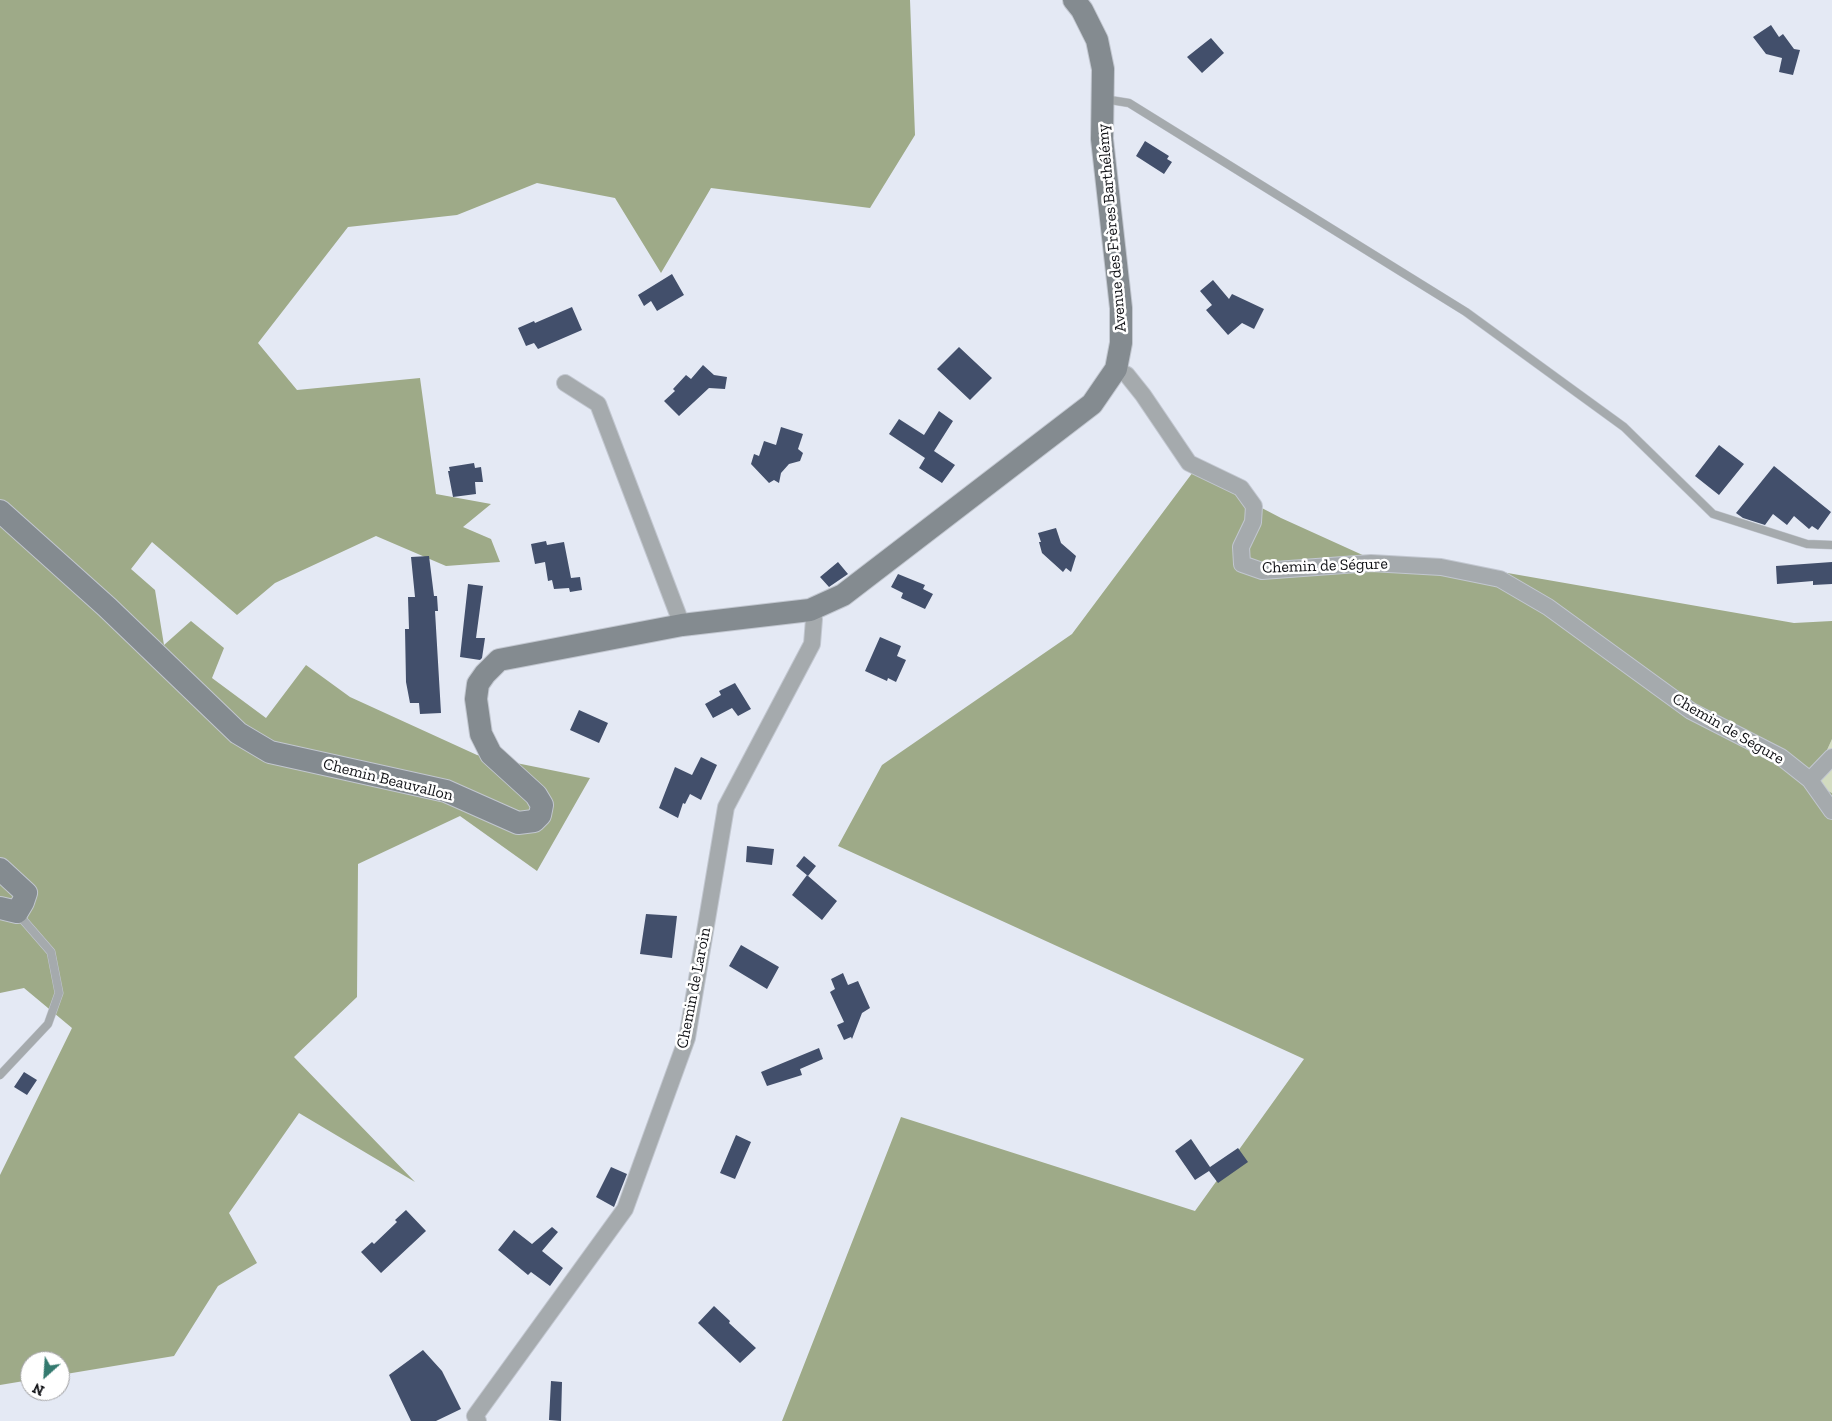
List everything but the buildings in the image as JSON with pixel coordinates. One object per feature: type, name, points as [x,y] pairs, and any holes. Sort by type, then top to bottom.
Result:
[{"type":"street","name":"Avenue des Frères Barthélémy","points":[[810,610],[843,596],[1092,404],[1116,369],[1122,343],[1121,308],[1102,139],[1103,70],[1096,40],[1082,10],[1074,0]]},
{"type":"street","name":"Chemin de Ségure","points":[[1116,369],[1127,375],[1143,395],[1189,463],[1241,488],[1254,506],[1253,522],[1240,547],[1242,564],[1262,571],[1371,563],[1441,567],[1500,579],[1548,607],[1691,711],[1781,757],[1810,780],[1832,811]]},
{"type":"street","points":[[565,383],[598,404],[682,625]]},
{"type":"street","name":"Chemin Beauvallon","points":[[0,511],[107,607],[238,732],[270,752],[446,791],[518,823],[534,821],[540,815],[542,805],[536,795],[491,754],[480,734],[476,699],[478,684],[499,660],[682,625],[810,610]]},
{"type":"street","name":"Chemin de Laroin","points":[[478,1421],[475,1416],[624,1209],[687,1038],[726,807],[812,644],[814,619],[810,610]]},
{"type":"street","points":[[1810,780],[1832,757]]},
{"type":"street","points":[[0,869],[26,893],[23,902],[8,910]]},
{"type":"lane","points":[[1102,99],[1129,103],[1466,312],[1624,427],[1713,514],[1807,544],[1832,545]]},
{"type":"lane","points":[[0,1075],[48,1024],[59,993],[51,952],[8,910]]},
{"type":"green space","points":[[0,0],[910,0],[915,135],[870,208],[711,188],[661,273],[615,198],[537,183],[457,215],[348,227],[258,343],[297,390],[420,378],[436,494],[491,504],[463,527],[491,539],[500,562],[446,566],[376,536],[275,583],[237,615],[152,542],[131,569],[155,590],[164,645],[191,621],[224,648],[212,678],[266,718],[306,665],[350,697],[477,755],[590,778],[537,871],[460,816],[358,864],[357,997],[294,1057],[415,1182],[299,1113],[229,1213],[257,1263],[218,1286],[174,1356],[70,1373],[70,1351],[20,1351],[20,1382],[0,1385],[0,1175],[72,1028],[24,988],[0,993]]},
{"type":"green space","points":[[1193,472],[1281,518],[1378,562],[1479,568],[1794,623],[1832,621],[1832,739],[1812,783],[1832,793],[1832,1421],[782,1421],[901,1117],[1195,1211],[1304,1059],[838,846],[882,765],[1072,634]]},
{"type":"green space","points":[[1832,739],[1832,793],[1812,783]]}]
